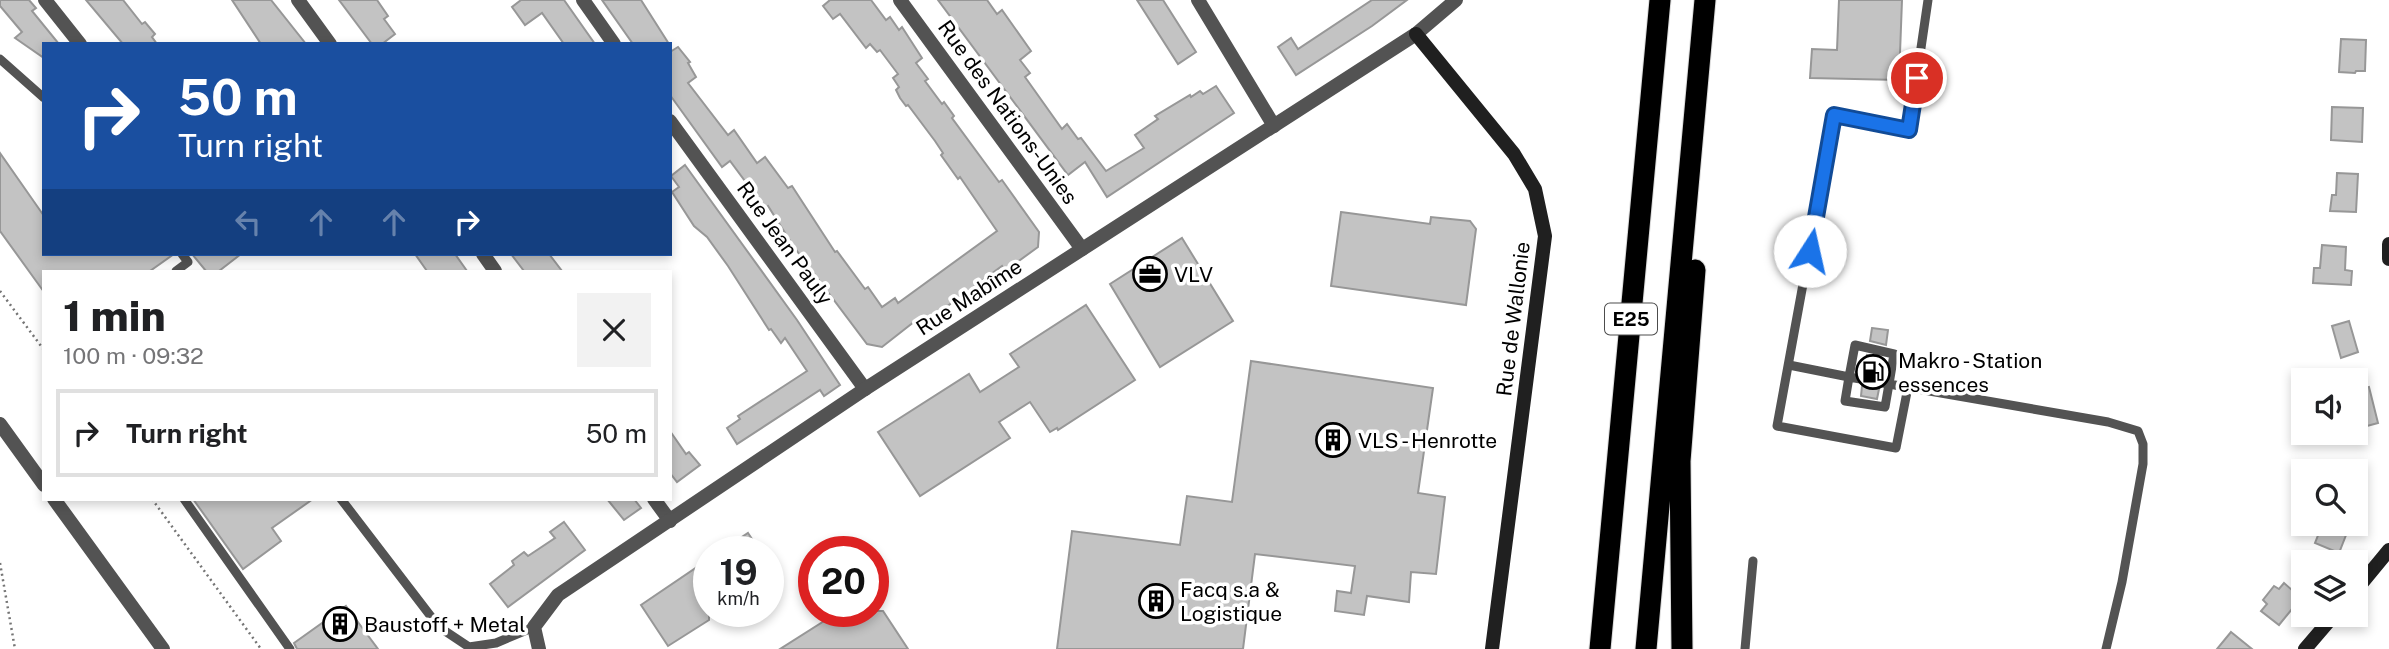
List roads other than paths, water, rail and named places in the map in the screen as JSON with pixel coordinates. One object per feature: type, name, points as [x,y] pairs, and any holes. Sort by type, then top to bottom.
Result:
[{"type":"highway","name":"E25","points":[[1598,646],[1660,0]]},
{"type":"highway","name":"E25","points":[[1646,649],[1705,0]]},
{"type":"highway","points":[[1682,649],[1680,461],[1707,101],[1700,56]]},
{"type":"street","points":[[45,0],[78,42]]},
{"type":"street","points":[[298,0],[329,42]]},
{"type":"street","points":[[583,0],[613,42]]},
{"type":"street","name":"Rue des Nations-Unies","points":[[900,0],[1082,249]]},
{"type":"street","points":[[1198,0],[1274,126]]},
{"type":"street","name":"Rue Mabîme","points":[[534,627],[558,595],[865,389],[1416,34],[1456,0]]},
{"type":"street","name":"Rue de Wallonie","points":[[1416,34],[1514,154],[1535,189],[1545,236],[1492,649]]},
{"type":"street","name":"Rue Jean Pauly","points":[[672,124],[865,389]]},
{"type":"street","points":[[2389,244],[2389,259]]},
{"type":"street","points":[[0,424],[42,482]]},
{"type":"street","points":[[55,501],[163,649]]},
{"type":"street","points":[[655,501],[670,521]]},
{"type":"street","points":[[2368,576],[2389,551]]},
{"type":"street","points":[[534,627],[540,649]]},
{"type":"street","points":[[2305,649],[2324,627]]},
{"type":"lane","points":[[1908,387],[1896,448],[1777,426],[1834,115],[1909,130],[1928,0]]},
{"type":"lane","points":[[0,59],[42,96]]},
{"type":"lane","points":[[177,270],[188,262],[184,256]]},
{"type":"lane","points":[[1855,345],[1894,354],[1889,384],[1885,407],[1845,401],[1855,345]]},
{"type":"lane","points":[[1789,365],[2108,422],[2138,431],[2143,444],[2143,464],[2122,582],[2106,649]]},
{"type":"lane","points":[[185,501],[290,649]]},
{"type":"lane","points":[[343,501],[439,627],[469,648],[496,643],[534,627]]},
{"type":"lane","points":[[1745,649],[1754,561]]},
{"type":"place","name":"VLV","points":[[1150,274]]},
{"type":"place","name":"Makro - Station essences","points":[[1873,372]]},
{"type":"place","name":"VLS - Henrotte","points":[[1333,440]]},
{"type":"place","name":"Facq s.a & Logistique","points":[[1156,601]]},
{"type":"place","name":"Baustoff + Metal","points":[[340,624]]}]
